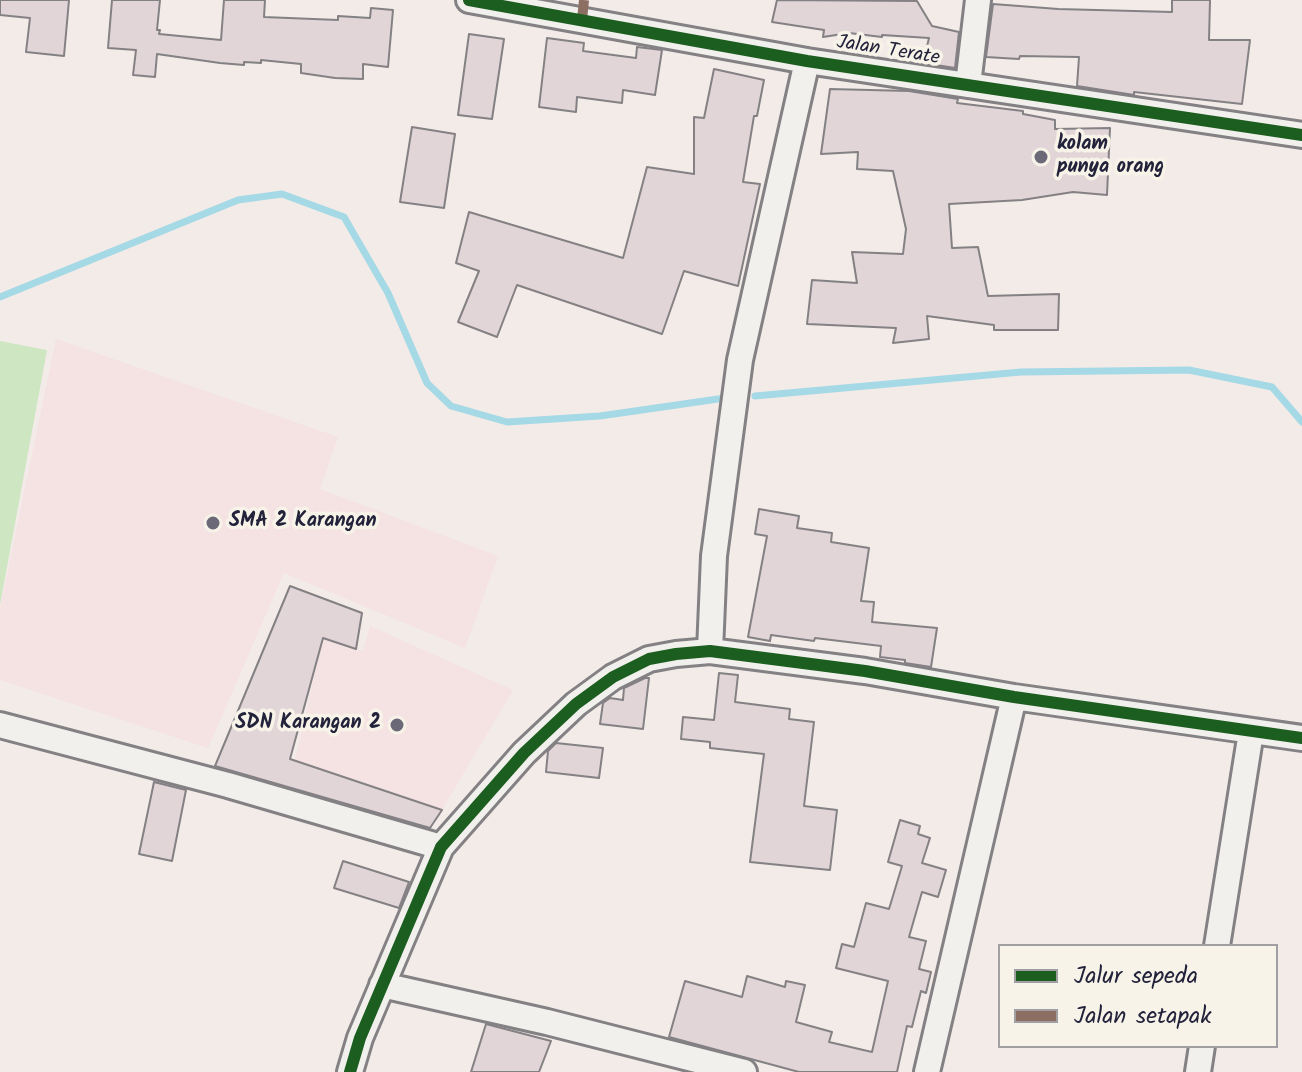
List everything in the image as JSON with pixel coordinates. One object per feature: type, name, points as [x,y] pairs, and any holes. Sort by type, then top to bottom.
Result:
[{"type":"street","name":"Jalan Terate","points":[[469,0],[583,10],[807,61],[1302,135]]},
{"type":"street","points":[[968,85],[978,0]]},
{"type":"street","points":[[710,651],[714,556],[740,360],[807,61]]},
{"type":"street","points":[[350,1072],[360,1038],[441,847],[524,753],[576,704],[613,677],[649,659],[710,651],[865,671],[1014,697],[1302,738]]},
{"type":"street","points":[[927,1072],[1014,697]]},
{"type":"street","points":[[0,725],[228,785],[441,847]]},
{"type":"street","points":[[1217,944],[1251,732]]},
{"type":"street","points":[[382,985],[547,1022],[744,1072]]},
{"type":"street","points":[[1198,1072],[1202,1048]]},
{"type":"shaded area","name":"SMA 2 Karangan","points":[[56,339],[338,437],[320,489],[498,556],[465,648],[284,573],[208,748],[0,680],[0,608]]},
{"type":"shaded area","name":"SDN Karangan 2","points":[[370,626],[513,690],[442,810],[295,761],[323,638],[363,651]]},
{"type":"green space","points":[[0,341],[47,350],[0,605]]},
{"type":"building","points":[[0,0],[69,0],[64,56],[26,52],[30,18],[0,15]]},
{"type":"building","points":[[112,0],[160,0],[159,34],[221,40],[224,0],[265,0],[264,17],[338,20],[338,16],[370,18],[371,8],[393,10],[388,67],[363,64],[363,79],[335,78],[301,73],[301,64],[261,60],[261,63],[244,62],[244,65],[157,54],[155,77],[133,75],[136,50],[108,48]]},
{"type":"building","points":[[777,0],[917,1],[932,26],[959,32],[955,68],[923,63],[929,38],[849,33],[823,37],[824,30],[772,22]]},
{"type":"building","points":[[1172,0],[1210,0],[1209,40],[1250,40],[1242,104],[1134,92],[1134,95],[1077,86],[1079,57],[986,57],[993,4],[1172,12]]},
{"type":"building","points":[[469,34],[504,39],[492,119],[458,115]]},
{"type":"building","points":[[547,38],[584,43],[583,51],[636,58],[637,47],[662,50],[655,95],[623,90],[622,103],[577,97],[576,112],[539,107]]},
{"type":"building","points":[[714,69],[764,80],[757,116],[754,116],[743,182],[760,184],[738,286],[684,271],[662,334],[517,285],[497,337],[458,322],[479,271],[456,263],[469,212],[623,258],[647,167],[694,174],[694,117],[704,118]]},
{"type":"building","points":[[830,89],[909,91],[958,99],[957,103],[1023,111],[1023,114],[1055,120],[1055,129],[1110,128],[1107,195],[1073,192],[1022,200],[949,204],[952,248],[978,247],[988,296],[1059,294],[1058,330],[994,330],[994,325],[927,316],[929,339],[893,343],[896,328],[807,324],[812,280],[857,283],[852,252],[903,254],[906,229],[893,171],[857,169],[858,152],[821,154]]},
{"type":"building","points":[[412,127],[455,134],[444,208],[400,202]]},
{"type":"building","points":[[759,509],[799,516],[797,528],[832,533],[831,542],[869,548],[861,601],[874,602],[872,622],[937,628],[931,667],[880,657],[881,646],[771,635],[770,641],[748,637],[767,536],[755,534]]},
{"type":"building","points":[[290,586],[362,613],[356,649],[323,638],[290,759],[442,810],[430,828],[215,766]]},
{"type":"building","points":[[719,673],[738,675],[735,702],[790,709],[789,719],[814,722],[804,806],[837,810],[830,870],[750,862],[764,754],[710,748],[710,742],[681,739],[683,717],[714,720]]},
{"type":"building","points":[[649,678],[643,729],[600,724],[603,703],[610,698],[623,700],[624,688]]},
{"type":"building","points":[[556,743],[603,748],[599,778],[546,772],[548,751]]},
{"type":"building","points":[[154,782],[186,790],[172,861],[139,854]]},
{"type":"building","points":[[900,820],[920,826],[918,834],[930,838],[922,863],[946,870],[938,897],[922,892],[909,937],[926,941],[919,969],[931,972],[926,993],[921,991],[912,1027],[907,1026],[897,1072],[799,1072],[669,1037],[685,981],[742,997],[747,976],[785,987],[786,981],[805,985],[796,1022],[832,1032],[829,1042],[872,1052],[888,981],[836,968],[842,944],[854,947],[866,903],[889,909],[902,866],[888,862]]},
{"type":"building","points":[[343,861],[409,882],[399,908],[334,888]]},
{"type":"building","points":[[486,1024],[551,1041],[539,1072],[471,1072]]},
{"type":"waterway","points":[[0,297],[238,200],[282,194],[344,217],[388,293],[427,383],[451,406],[507,422],[600,416],[725,398]]},
{"type":"waterway","points":[[755,396],[1021,372],[1189,370],[1272,387],[1302,422]]},
{"type":"marked path","points":[[582,20],[584,0]]},
{"type":"cycle path","points":[[469,0],[807,61],[1302,135]]},
{"type":"cycle path","points":[[350,1072],[360,1038],[441,847],[524,753],[576,704],[613,677],[649,659],[710,651],[865,671],[1014,697],[1302,738]]},
{"type":"place","name":"kolam punya orang","points":[[1041,157]]},
{"type":"place","name":"SMA 2 Karangan","points":[[213,523]]},
{"type":"place","name":"SDN Karangan 2","points":[[397,725]]}]
